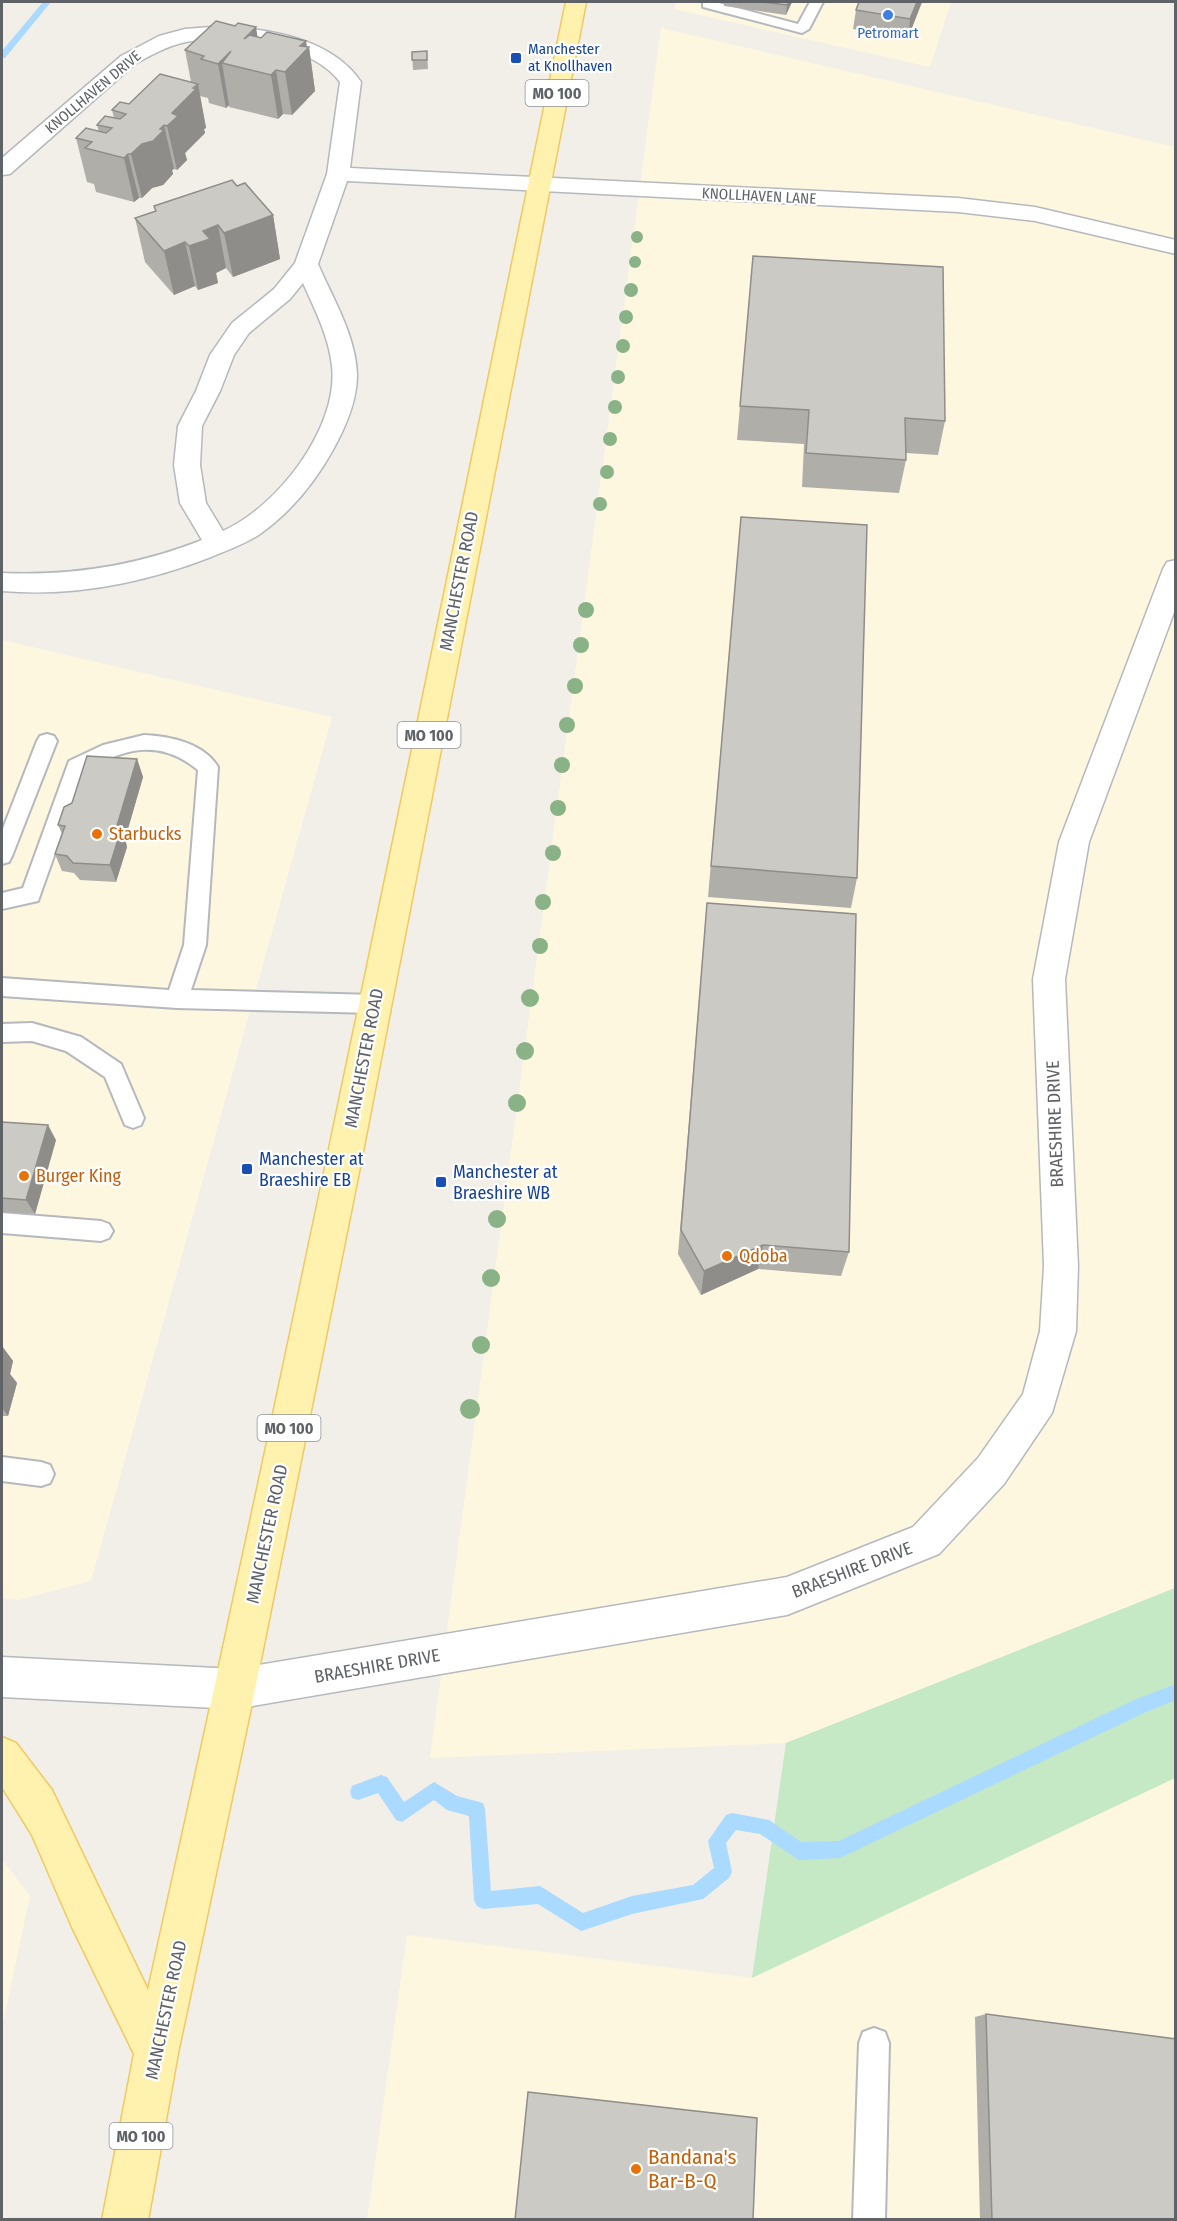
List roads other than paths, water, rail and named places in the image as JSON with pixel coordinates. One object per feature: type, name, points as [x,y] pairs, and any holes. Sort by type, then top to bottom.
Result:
[{"type":"main road","name":"MANCHESTER ROAD","points":[[125,2220],[156,2053],[235,1689],[576,2]]},
{"type":"main road","points":[[2,1757],[16,1772],[46,1816],[79,1892],[156,2053]]},
{"type":"street","name":"KNOLLHAVEN DRIVE","points":[[2,169],[128,60],[144,49],[166,39],[231,31],[253,33],[310,49],[343,69],[351,82],[338,174],[306,264],[282,294],[240,328],[222,355],[208,392],[189,426],[187,465],[193,503],[218,544]]},
{"type":"street","name":"KNOLLHAVEN LANE","points":[[338,174],[958,205],[1035,214],[1176,247]]},
{"type":"street","points":[[2,582],[72,582],[153,569],[218,544],[250,528],[277,507],[318,454],[334,422],[343,392],[344,366],[337,338],[306,264]]},
{"type":"street","name":"BRAESHIRE DRIVE","points":[[2,1677],[235,1689],[787,1596],[926,1541],[991,1471],[1039,1401],[1058,1331],[1060,1266],[1049,979],[1074,842],[1176,569]]},
{"type":"lane","points":[[704,2],[802,29],[816,2]]},
{"type":"lane","points":[[2,856],[47,741]]},
{"type":"lane","points":[[2,901],[31,895],[76,766],[105,750],[124,744],[165,743],[185,748],[208,767],[195,945],[177,999]]},
{"type":"lane","points":[[2,987],[177,999],[375,1005]]},
{"type":"lane","points":[[2,1033],[32,1032],[73,1044],[113,1071],[133,1118]]},
{"type":"lane","points":[[2,1223],[101,1231]]},
{"type":"lane","points":[[2,1468],[41,1474]]},
{"type":"lane","points":[[869,2220],[874,2043]]},
{"type":"waterway","points":[[2,56],[47,2]]},
{"type":"waterway","points":[[358,1792],[381,1783],[402,1814],[434,1790],[453,1804],[477,1809],[483,1900],[540,1895],[581,1922],[632,1905],[697,1893],[723,1872],[717,1841],[732,1821],[763,1826],[799,1851],[840,1849],[1140,1706],[1176,1692]]},
{"type":"place","name":"Petromart","points":[[888,15]]},
{"type":"place","name":"Manchester at Knollhaven","points":[[516,58]]},
{"type":"place","name":"Starbucks","points":[[97,834]]},
{"type":"place","name":"Manchester at Braeshire EB","points":[[247,1169]]},
{"type":"place","name":"Burger King","points":[[24,1176]]},
{"type":"place","name":"Manchester at Braeshire WB","points":[[441,1182]]},
{"type":"place","name":"Qdoba","points":[[727,1256]]},
{"type":"place","name":"Bandana's Bar-B-Q","points":[[636,2169]]}]
